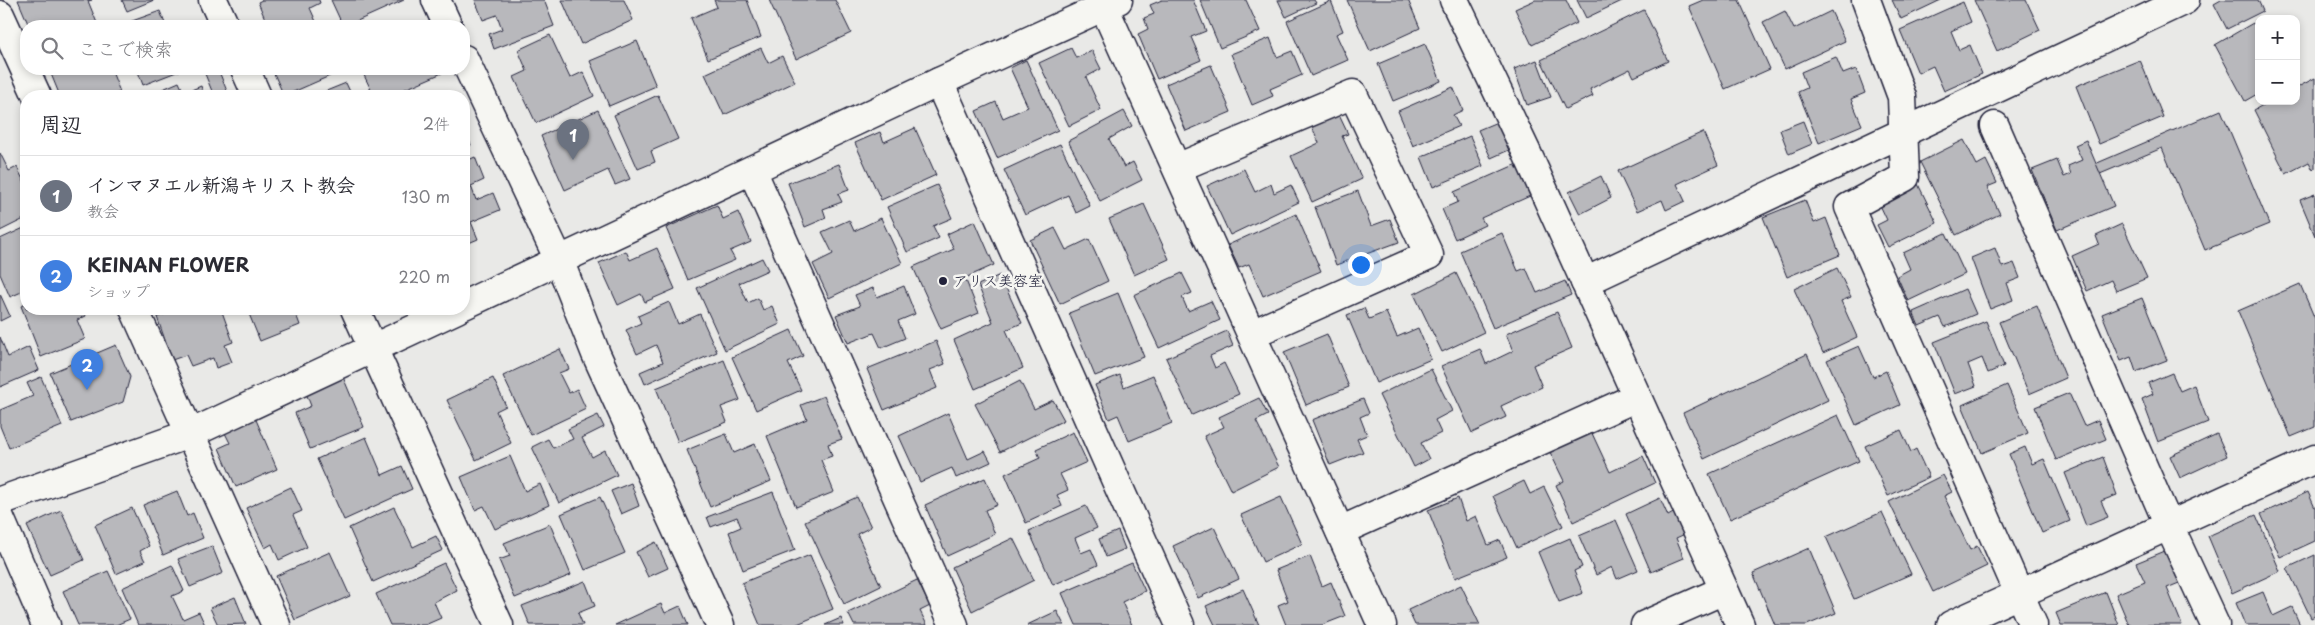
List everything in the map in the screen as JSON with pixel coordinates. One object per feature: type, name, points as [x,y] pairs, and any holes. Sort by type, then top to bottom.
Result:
[{"type":"street","points":[[213,0],[222,20]]},
{"type":"street","points":[[436,0],[445,20]]},
{"type":"street","points":[[1454,0],[1585,282],[1740,625]]},
{"type":"street","points":[[1866,0],[1902,97],[1905,177],[1850,207],[2033,625]]},
{"type":"street","points":[[1585,282],[2185,0]]},
{"type":"street","points":[[470,302],[939,82],[1111,4],[1177,168],[1380,624]]},
{"type":"street","points":[[0,15],[20,59]]},
{"type":"street","points":[[470,72],[560,260],[596,354],[720,625]]},
{"type":"street","points":[[27,75],[34,90]]},
{"type":"street","points":[[248,75],[255,90]]},
{"type":"street","points":[[939,82],[1180,625]]},
{"type":"street","points":[[1177,168],[1353,94],[1429,255],[1252,334]]},
{"type":"street","points":[[1995,126],[2168,526],[2215,625]]},
{"type":"street","points":[[752,170],[954,625]]},
{"type":"street","points":[[137,315],[192,434],[276,625]]},
{"type":"street","points":[[358,315],[499,625]]},
{"type":"street","points":[[0,501],[192,434],[443,315]]},
{"type":"street","points":[[1340,531],[1637,396]]},
{"type":"street","points":[[1951,625],[2315,459]]},
{"type":"street","points":[[0,518],[46,625]]},
{"type":"street","points":[[1645,625],[1724,590]]},
{"type":"building","points":[[18,0],[92,0],[88,1],[96,20],[26,20]]},
{"type":"building","points":[[122,0],[154,0],[127,11]]},
{"type":"building","points":[[262,0],[319,0],[320,3],[310,8],[315,20],[266,20],[258,2]]},
{"type":"building","points":[[331,0],[404,0],[359,20],[340,20]]},
{"type":"building","points":[[475,0],[544,0],[554,26],[494,49],[489,34],[502,29],[497,15],[483,20]]},
{"type":"building","points":[[562,0],[624,0],[633,20],[581,44]]},
{"type":"building","points":[[714,0],[747,0],[761,37],[708,59],[691,18],[717,7]]},
{"type":"building","points":[[769,0],[835,0],[851,33],[796,59]]},
{"type":"building","points":[[1162,0],[1193,0],[1206,31],[1191,37],[1201,60],[1157,79],[1138,34],[1148,29],[1144,18],[1154,14],[1150,5]]},
{"type":"building","points":[[1200,0],[1246,0],[1260,31],[1220,48]]},
{"type":"building","points":[[1278,0],[1314,0],[1316,3],[1286,17]]},
{"type":"building","points":[[1347,0],[1408,0],[1420,28],[1370,51]]},
{"type":"building","points":[[1535,0],[1566,0],[1577,23],[1532,45],[1515,9]]},
{"type":"building","points":[[1577,0],[1624,0],[1586,18]]},
{"type":"building","points":[[1703,0],[1739,0],[1770,69],[1725,89],[1689,6]]},
{"type":"building","points":[[1892,0],[1941,0],[1901,19]]},
{"type":"building","points":[[1974,0],[2026,0],[2040,30],[1997,51]]},
{"type":"building","points":[[2221,0],[2258,0],[2263,11],[2227,29],[2214,4]]},
{"type":"building","points":[[1331,1],[1343,31],[1336,34],[1348,60],[1311,76],[1287,21]]},
{"type":"building","points":[[1963,2],[1971,22],[1951,31],[1959,50],[1970,45],[1982,74],[1944,91],[1933,66],[1918,73],[1900,30]]},
{"type":"building","points":[[1644,10],[1668,61],[1634,77],[1630,69],[1590,89],[1593,96],[1565,109],[1541,60]]},
{"type":"building","points":[[160,11],[164,20],[135,20]]},
{"type":"building","points":[[1785,11],[1794,29],[1831,11],[1845,41],[1785,69],[1763,22]]},
{"type":"building","points":[[2253,23],[2255,27],[2255,95],[2245,101],[2215,45]]},
{"type":"building","points":[[550,35],[570,78],[583,72],[594,96],[536,123],[514,77],[527,71],[518,50]]},
{"type":"building","points":[[1270,38],[1277,57],[1292,51],[1302,75],[1270,89],[1273,96],[1252,105],[1231,54]]},
{"type":"building","points":[[637,41],[656,86],[609,106],[590,61]]},
{"type":"building","points":[[1425,44],[1441,81],[1393,101],[1378,64]]},
{"type":"building","points":[[761,48],[768,63],[782,56],[795,82],[724,115],[705,74]]},
{"type":"building","points":[[1071,48],[1076,58],[1092,51],[1101,69],[1086,77],[1101,110],[1069,126],[1039,63]]},
{"type":"building","points":[[1836,57],[1843,74],[1856,69],[1865,93],[1851,99],[1862,125],[1819,143],[1798,92],[1807,88],[1801,72]]},
{"type":"building","points":[[1026,60],[1058,130],[997,158],[976,111],[996,102],[1003,118],[1028,107],[1010,68]]},
{"type":"building","points":[[1537,60],[1551,97],[1527,105],[1514,69]]},
{"type":"building","points":[[2140,60],[2163,117],[2099,144],[2076,86]]},
{"type":"building","points":[[1211,65],[1231,112],[1186,131],[1166,84]]},
{"type":"building","points":[[51,75],[113,75],[119,90],[58,90]]},
{"type":"building","points":[[139,75],[169,75],[143,85]]},
{"type":"building","points":[[205,75],[220,75],[227,90],[212,90]]},
{"type":"building","points":[[275,75],[332,75],[298,90],[281,90]]},
{"type":"building","points":[[364,75],[437,75],[403,90],[371,90]]},
{"type":"building","points":[[2315,78],[2315,168],[2313,170],[2309,162],[2286,174],[2254,110],[2263,105],[2300,105],[2300,86]]},
{"type":"building","points":[[179,82],[183,90],[161,90]]},
{"type":"building","points":[[346,83],[349,90],[329,90]]},
{"type":"building","points":[[201,86],[202,90],[191,90]]},
{"type":"building","points":[[1453,87],[1463,110],[1453,115],[1459,126],[1413,146],[1398,111]]},
{"type":"building","points":[[658,95],[678,139],[651,151],[655,162],[638,169],[614,115]]},
{"type":"building","points":[[598,110],[630,179],[615,185],[608,170],[565,190],[541,136]]},
{"type":"building","points":[[2221,110],[2269,224],[2205,250],[2162,148],[2100,174],[2095,164]]},
{"type":"building","points":[[1124,111],[1132,126],[1109,139],[1124,167],[1133,162],[1142,180],[1100,201],[1068,141]]},
{"type":"building","points":[[1339,115],[1348,134],[1342,136],[1362,179],[1312,202],[1291,156],[1319,143],[1312,127]]},
{"type":"building","points":[[1803,121],[1812,144],[1789,154],[1780,130]]},
{"type":"building","points":[[1497,122],[1509,150],[1491,158],[1478,130]]},
{"type":"building","points":[[915,128],[936,175],[881,200],[855,143],[880,132],[884,142]]},
{"type":"building","points":[[1703,132],[1718,165],[1677,184],[1685,201],[1666,210],[1662,200],[1637,211],[1618,171]]},
{"type":"building","points":[[1470,136],[1483,166],[1433,187],[1421,157]]},
{"type":"building","points":[[1964,140],[1977,165],[1986,160],[1997,183],[1987,187],[2000,214],[1956,235],[1920,162]]},
{"type":"building","points":[[2086,140],[2114,206],[2057,230],[2032,170],[2057,160],[2064,177],[2071,174],[2068,166],[2082,160],[2075,145]]},
{"type":"building","points":[[1060,144],[1090,206],[1076,213],[1068,195],[1025,215],[1004,170]]},
{"type":"building","points":[[0,153],[9,171],[17,167],[20,173],[20,221],[0,231]]},
{"type":"building","points":[[475,157],[484,180],[471,186],[476,200],[493,193],[500,210],[471,222],[478,239],[470,242],[470,159]]},
{"type":"building","points":[[839,164],[849,190],[838,194],[842,202],[823,209],[826,218],[805,227],[788,183]]},
{"type":"building","points":[[1517,164],[1530,196],[1481,218],[1485,225],[1455,239],[1442,209],[1458,202],[1454,192]]},
{"type":"building","points":[[1244,169],[1255,192],[1271,184],[1274,193],[1291,185],[1299,202],[1230,235],[1207,186]]},
{"type":"building","points":[[1601,176],[1611,198],[1580,214],[1569,192]]},
{"type":"building","points":[[1918,184],[1937,223],[1888,247],[1877,225],[1887,220],[1879,203]]},
{"type":"building","points":[[937,185],[952,218],[933,226],[939,238],[907,252],[887,207]]},
{"type":"building","points":[[1358,191],[1371,226],[1390,219],[1399,242],[1336,265],[1315,207]]},
{"type":"building","points":[[2315,194],[2315,236],[2300,200]]},
{"type":"building","points":[[1805,200],[1814,223],[1826,218],[1840,255],[1787,277],[1763,217]]},
{"type":"building","points":[[1144,204],[1169,259],[1134,275],[1109,219]]},
{"type":"building","points":[[717,205],[723,219],[738,212],[751,242],[730,251],[735,260],[688,280],[666,228]]},
{"type":"building","points":[[1296,214],[1321,271],[1263,296],[1249,264],[1239,268],[1228,245]]},
{"type":"building","points":[[881,218],[902,263],[829,298],[813,264],[833,254],[822,232],[849,220],[854,231]]},
{"type":"building","points":[[975,221],[994,265],[965,278],[979,313],[941,329],[913,267],[954,249],[947,234]]},
{"type":"building","points":[[2122,224],[2147,278],[2116,291],[2111,280],[2087,291],[2072,256],[2099,244],[2096,236]]},
{"type":"building","points":[[1055,228],[1066,250],[1089,239],[1108,281],[1060,304],[1030,240]]},
{"type":"building","points":[[20,230],[20,293],[10,297],[0,274],[0,239]]},
{"type":"building","points":[[1502,233],[1518,271],[1526,268],[1537,293],[1565,281],[1571,295],[1493,328],[1460,251]]},
{"type":"building","points":[[1946,233],[1965,274],[1908,301],[1897,276],[1910,269],[1903,253]]},
{"type":"building","points":[[657,248],[675,289],[645,302],[641,294],[618,305],[599,263],[626,251],[630,260]]},
{"type":"building","points":[[1995,248],[2002,267],[2014,263],[2020,278],[2007,283],[2013,300],[1990,309],[1971,258]]},
{"type":"building","points":[[762,258],[768,270],[739,283],[748,303],[758,298],[763,310],[772,306],[780,324],[725,350],[697,288]]},
{"type":"building","points":[[1837,268],[1851,297],[1841,301],[1857,337],[1823,353],[1794,289]]},
{"type":"building","points":[[1182,273],[1192,293],[1182,297],[1188,311],[1211,301],[1220,320],[1159,348],[1134,295]]},
{"type":"building","points":[[1456,273],[1484,332],[1442,352],[1414,294]]},
{"type":"building","points":[[1000,275],[1022,323],[1006,330],[1023,368],[975,389],[954,340],[993,322],[978,285]]},
{"type":"building","points":[[2300,284],[2315,319],[2315,427],[2291,437],[2238,311]]},
{"type":"building","points":[[904,286],[915,314],[898,321],[905,338],[881,348],[874,333],[848,343],[836,315],[860,306],[855,295],[873,288],[877,297]]},
{"type":"building","points":[[1965,289],[1976,314],[1945,327],[1940,317],[1919,326],[1913,312]]},
{"type":"building","points":[[1118,293],[1144,357],[1095,376],[1069,313]]},
{"type":"building","points":[[0,294],[10,316],[0,321]]},
{"type":"building","points":[[2142,298],[2167,360],[2136,372],[2131,357],[2121,361],[2102,314]]},
{"type":"building","points":[[669,302],[678,324],[700,314],[717,352],[645,384],[640,372],[663,362],[656,345],[637,354],[626,330],[641,323],[638,316]]},
{"type":"building","points":[[2037,306],[2066,378],[2029,394],[1999,322]]},
{"type":"building","points":[[1364,308],[1369,319],[1386,312],[1397,337],[1418,328],[1431,359],[1376,383],[1347,315]]},
{"type":"building","points":[[1557,312],[1572,348],[1533,365],[1542,387],[1501,406],[1506,417],[1472,433],[1441,366],[1480,349],[1486,364],[1513,351],[1506,334]]},
{"type":"building","points":[[25,315],[86,315],[77,320],[85,339],[41,357]]},
{"type":"building","points":[[163,315],[223,315],[233,342],[225,345],[232,362],[216,368],[213,358],[191,366],[186,355],[172,360],[157,317]]},
{"type":"building","points":[[249,315],[296,315],[300,325],[260,341]]},
{"type":"building","points":[[1986,321],[2004,366],[1988,373],[1982,358],[1968,364],[1976,386],[1955,394],[1934,342]]},
{"type":"building","points":[[791,330],[803,356],[788,363],[801,390],[756,410],[732,357]]},
{"type":"building","points":[[1227,331],[1233,346],[1210,356],[1215,368],[1224,363],[1239,394],[1192,415],[1166,358]]},
{"type":"building","points":[[1327,334],[1349,387],[1306,405],[1284,352]]},
{"type":"building","points":[[0,337],[8,357],[29,347],[39,370],[0,387]]},
{"type":"building","points":[[936,341],[945,364],[930,370],[937,388],[884,410],[867,369]]},
{"type":"building","points":[[116,345],[130,377],[123,402],[71,422],[50,373]]},
{"type":"building","points":[[1859,346],[1873,377],[1886,371],[1900,405],[1856,425],[1827,360]]},
{"type":"building","points":[[560,349],[569,369],[559,373],[569,393],[577,389],[586,409],[531,435],[503,376]]},
{"type":"building","points":[[1807,354],[1828,400],[1704,459],[1683,413]]},
{"type":"building","points":[[724,360],[740,400],[721,407],[727,422],[678,442],[656,388]]},
{"type":"building","points":[[1431,369],[1452,411],[1435,420],[1441,433],[1421,443],[1429,459],[1414,467],[1379,395]]},
{"type":"building","points":[[2172,373],[2180,391],[2194,385],[2208,422],[2158,442],[2142,399],[2153,394],[2148,383]]},
{"type":"building","points":[[1120,375],[1124,387],[1153,375],[1172,423],[1129,441],[1118,415],[1109,419],[1095,385]]},
{"type":"building","points":[[41,377],[62,426],[9,448],[0,426],[0,410],[33,396],[27,383]]},
{"type":"building","points":[[343,377],[364,427],[310,449],[295,413],[311,406],[306,393]]},
{"type":"building","points":[[493,378],[506,406],[496,411],[511,443],[476,460],[447,400]]},
{"type":"building","points":[[1020,381],[1034,409],[1053,400],[1064,420],[1000,452],[975,404]]},
{"type":"building","points":[[2007,385],[2028,433],[1982,453],[1962,405]]},
{"type":"building","points":[[2069,393],[2084,426],[2098,420],[2106,439],[2056,460],[2035,407]]},
{"type":"building","points":[[824,396],[842,439],[828,444],[832,456],[821,460],[834,492],[796,507],[767,436],[807,419],[801,405]]},
{"type":"building","points":[[1259,398],[1268,415],[1256,421],[1279,467],[1231,491],[1204,436],[1224,427],[1219,417]]},
{"type":"building","points":[[1363,399],[1369,413],[1360,417],[1367,435],[1357,439],[1363,452],[1330,465],[1312,420]]},
{"type":"building","points":[[948,413],[968,459],[985,451],[991,462],[956,478],[952,468],[920,482],[899,436]]},
{"type":"building","points":[[254,415],[277,469],[236,487],[219,448],[230,443],[223,429]]},
{"type":"building","points":[[598,415],[604,427],[582,438],[592,457],[605,450],[617,475],[559,503],[532,447],[548,439],[553,448],[573,439],[568,429]]},
{"type":"building","points":[[1838,415],[1859,461],[1730,519],[1709,474]]},
{"type":"building","points":[[1590,429],[1610,472],[1643,456],[1655,483],[1573,522],[1556,485],[1564,481],[1548,448]]},
{"type":"building","points":[[1901,430],[1911,452],[1916,449],[1929,477],[1888,496],[1865,446]]},
{"type":"building","points":[[1073,432],[1087,462],[1060,474],[1068,490],[1057,495],[1062,506],[1026,523],[1005,474],[1040,458],[1036,449]]},
{"type":"building","points":[[726,434],[734,453],[755,444],[771,481],[710,507],[687,450]]},
{"type":"building","points":[[2217,434],[2227,456],[2180,478],[2170,456]]},
{"type":"building","points":[[366,437],[382,475],[402,466],[412,489],[344,520],[317,459]]},
{"type":"building","points":[[2025,447],[2032,464],[2044,459],[2070,521],[2042,533],[2009,454]]},
{"type":"building","points":[[510,456],[525,491],[540,484],[549,505],[495,529],[484,506],[475,510],[461,477]]},
{"type":"building","points":[[2103,457],[2117,495],[2101,501],[2108,517],[2086,526],[2065,473]]},
{"type":"building","points":[[1943,475],[1952,492],[1944,496],[1970,550],[1977,546],[1987,566],[1933,592],[1889,502]]},
{"type":"building","points":[[985,478],[997,505],[985,510],[995,534],[947,556],[925,505]]},
{"type":"building","points":[[1524,481],[1530,494],[1544,487],[1563,526],[1517,548],[1493,496]]},
{"type":"building","points":[[631,483],[639,506],[621,514],[611,491]]},
{"type":"building","points":[[291,487],[302,511],[293,515],[307,547],[279,560],[272,544],[265,548],[246,508]]},
{"type":"building","points":[[177,491],[187,516],[193,513],[203,538],[163,555],[143,505]]},
{"type":"building","points":[[773,492],[795,550],[743,570],[729,532],[741,527],[737,517],[711,527],[707,517]]},
{"type":"building","points":[[2308,492],[2315,508],[2315,541],[2280,557],[2261,514]]},
{"type":"building","points":[[600,497],[625,553],[585,570],[561,514]]},
{"type":"building","points":[[857,497],[871,527],[857,534],[881,586],[844,604],[805,521]]},
{"type":"building","points":[[1281,497],[1302,544],[1263,562],[1241,515]]},
{"type":"building","points":[[1458,498],[1466,521],[1476,516],[1488,545],[1500,540],[1507,557],[1455,578],[1428,510]]},
{"type":"building","points":[[1660,498],[1668,516],[1675,512],[1685,534],[1676,538],[1684,558],[1651,572],[1626,514]]},
{"type":"building","points":[[1086,506],[1097,528],[1075,538],[1081,553],[1091,549],[1098,565],[1053,585],[1029,531]]},
{"type":"building","points":[[394,507],[413,547],[436,536],[443,550],[373,582],[349,528]]},
{"type":"building","points":[[132,508],[149,546],[140,551],[145,561],[116,574],[95,525]]},
{"type":"building","points":[[61,510],[84,560],[50,575],[27,526]]},
{"type":"building","points":[[1882,512],[1911,574],[1854,599],[1826,537]]},
{"type":"building","points":[[2256,515],[2280,571],[2232,593],[2208,536]]},
{"type":"building","points":[[1616,520],[1638,570],[1617,579],[1612,567],[1596,575],[1579,536]]},
{"type":"building","points":[[550,524],[571,575],[515,598],[499,560],[510,556],[504,543]]},
{"type":"building","points":[[1214,527],[1239,579],[1198,598],[1173,546]]},
{"type":"building","points":[[1118,531],[1125,549],[1106,557],[1099,539]]},
{"type":"building","points":[[1013,538],[1034,580],[972,611],[952,567]]},
{"type":"building","points":[[1570,538],[1582,567],[1574,571],[1583,593],[1559,602],[1538,552]]},
{"type":"building","points":[[656,542],[668,568],[648,577],[636,552]]},
{"type":"building","points":[[212,546],[223,573],[190,587],[178,559]]},
{"type":"building","points":[[1809,548],[1836,613],[1807,625],[1775,625],[1753,573]]},
{"type":"building","points":[[2165,551],[2179,583],[2167,588],[2182,625],[2129,625],[2116,594],[2145,582],[2136,563]]},
{"type":"building","points":[[330,552],[350,596],[295,620],[276,576]]},
{"type":"building","points":[[810,555],[833,609],[795,625],[760,625],[742,583]]},
{"type":"building","points":[[2315,555],[2315,616],[2311,618],[2287,568]]},
{"type":"building","points":[[1310,556],[1322,586],[1331,582],[1345,616],[1322,625],[1286,625],[1278,605],[1288,601],[1276,570]]},
{"type":"building","points":[[444,563],[457,590],[434,602],[441,618],[425,625],[390,625],[376,594]]},
{"type":"building","points":[[1132,563],[1145,591],[1122,602],[1132,625],[1076,625],[1062,593]]},
{"type":"building","points":[[172,565],[184,591],[172,596],[183,619],[199,612],[205,625],[138,625],[122,588]]},
{"type":"building","points":[[108,571],[130,619],[116,625],[78,625],[63,591]]},
{"type":"building","points":[[917,580],[930,606],[920,611],[927,625],[854,625],[848,613]]},
{"type":"building","points":[[585,581],[595,606],[578,613],[583,625],[530,625],[522,606]]},
{"type":"building","points":[[1461,585],[1480,625],[1415,625],[1408,610]]},
{"type":"building","points":[[1243,589],[1259,625],[1215,625],[1206,606]]},
{"type":"building","points":[[2106,592],[2119,625],[2061,625],[2056,613]]},
{"type":"building","points":[[2263,592],[2273,616],[2292,607],[2300,625],[2245,625],[2236,603]]},
{"type":"building","points":[[235,597],[246,624],[218,625],[210,608]]},
{"type":"building","points":[[661,604],[665,613],[680,606],[688,625],[615,625]]},
{"type":"building","points":[[1057,611],[1064,625],[1027,625]]},
{"type":"building","points":[[841,618],[844,625],[825,625]]},
{"type":"place","name":"インマヌエル新潟キリスト教会","points":[[573,160]]},
{"type":"place","name":"アリス美容室","points":[[943,281]]},
{"type":"place","name":"KEINAN FLOWER","points":[[87,390]]}]
